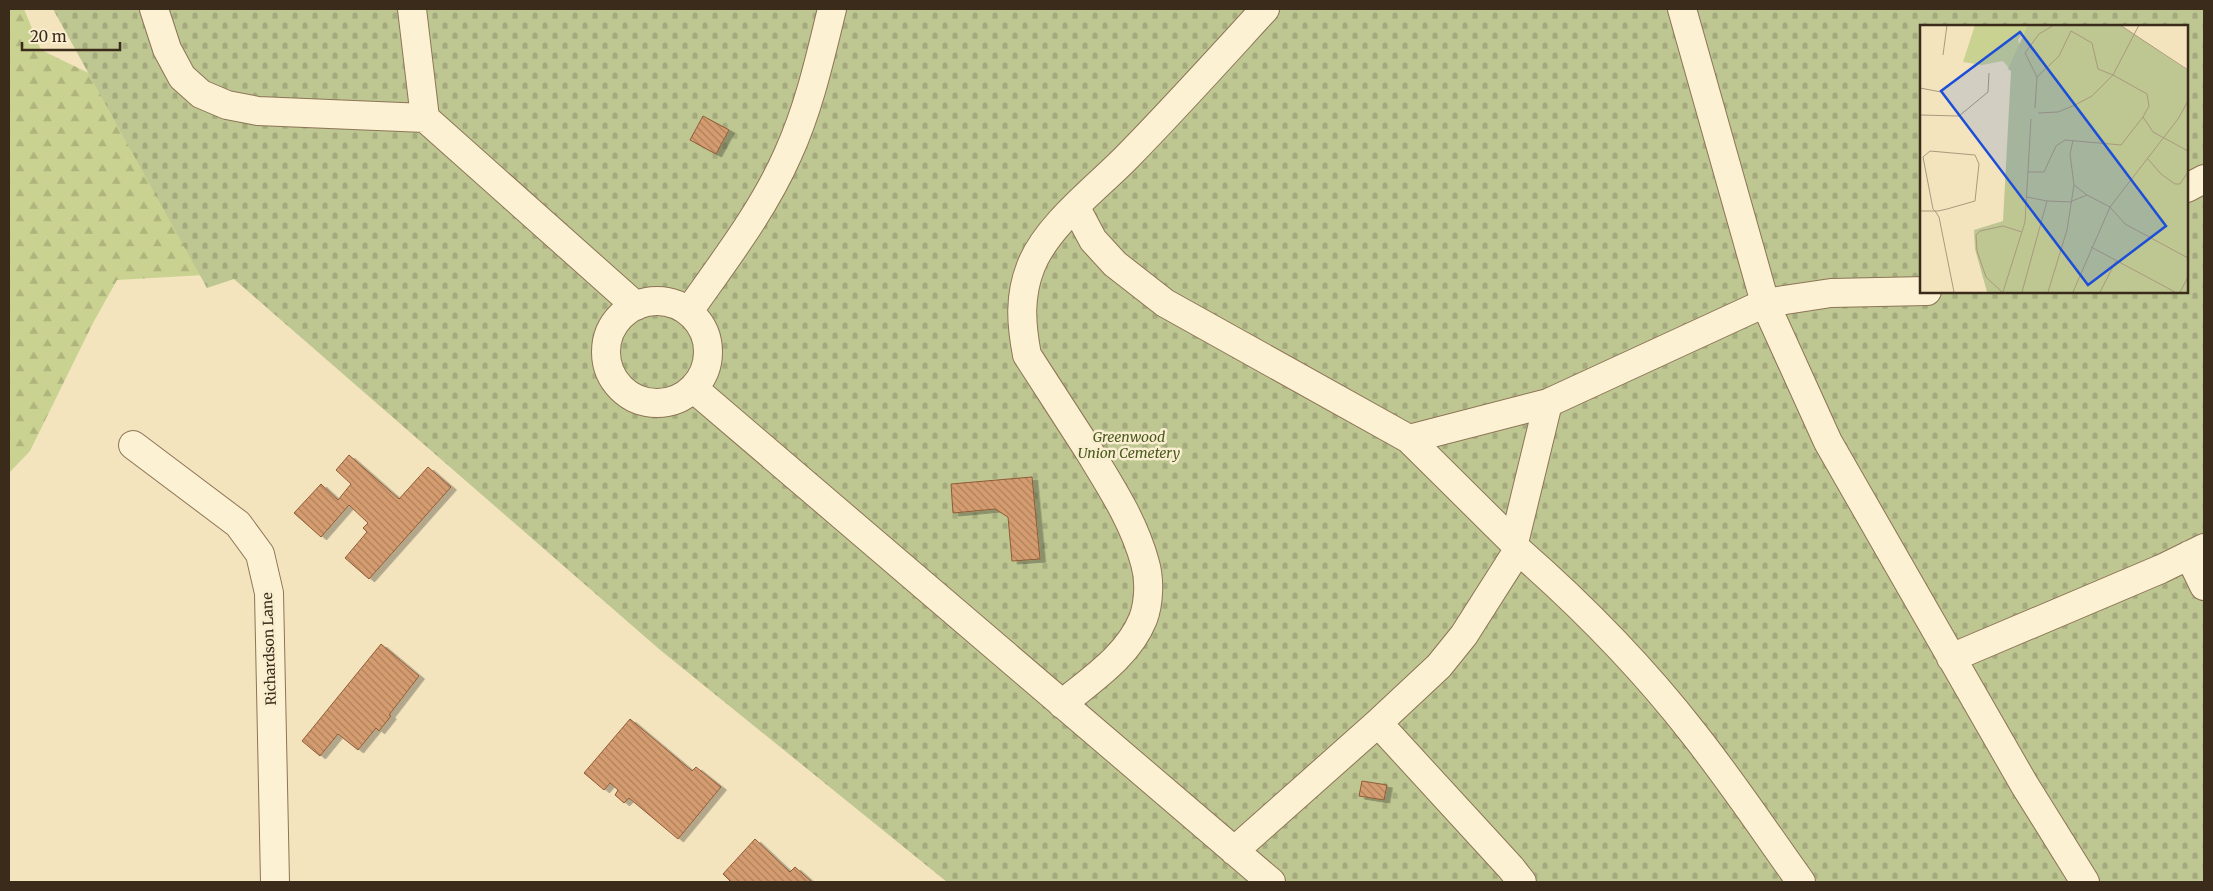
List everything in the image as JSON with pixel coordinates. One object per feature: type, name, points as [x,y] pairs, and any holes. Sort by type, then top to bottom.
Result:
[{"type":"street","points":[[154,9],[167,49],[182,77],[201,94],[227,105],[258,111],[425,118],[636,306]]},
{"type":"street","points":[[412,9],[425,118]]},
{"type":"street","points":[[689,311],[747,228],[788,154],[816,73],[832,9]]},
{"type":"street","points":[[1062,704],[1112,663],[1129,643],[1143,618],[1148,591],[1146,565],[1136,535],[1121,504],[1027,355],[1022,329],[1022,298],[1032,265],[1053,230],[1130,154],[1265,9]]},
{"type":"street","points":[[1682,9],[1765,303],[1828,442],[2024,784],[2085,882]]},
{"type":"street","points":[[2188,187],[2204,179]]},
{"type":"street","points":[[1076,208],[1093,240],[1115,264],[1164,303],[1409,439],[1516,547],[1614,641],[1656,688],[1695,735],[1801,882]]},
{"type":"street","points":[[1409,439],[1548,404],[1765,303],[1831,293],[1920,291]]},
{"type":"street","points":[[658,300],[675,303],[689,311],[700,324],[707,340],[708,357],[703,374],[693,388],[679,398],[662,403],[645,402],[630,395],[616,384],[609,369],[606,353],[608,336],[616,322],[627,310],[658,300]]},
{"type":"street","points":[[693,388],[1271,882]]},
{"type":"street","points":[[1234,851],[1439,666],[1464,635],[1516,547],[1548,404]]},
{"type":"street","name":"Richardson Lane","points":[[133,445],[238,524],[260,554],[269,593],[276,882]]},
{"type":"street","points":[[1951,658],[2197,551],[2204,586]]},
{"type":"street","points":[[1378,723],[1512,868],[1522,882]]},
{"type":"green space","points":[[9,9],[24,9],[41,50],[186,120],[274,271],[117,280],[93,323],[30,451],[9,473]]},
{"type":"green space","name":"Greenwood Union Cemetery","points":[[53,9],[2204,9],[2204,882],[947,882],[659,649],[234,279],[207,288]]},
{"type":"building","points":[[703,116],[729,130],[716,154],[690,140]]},
{"type":"building","points":[[349,455],[399,499],[428,467],[451,487],[369,579],[345,558],[367,532],[363,528],[368,523],[349,505],[321,537],[294,513],[321,484],[338,500],[351,484],[336,470]]},
{"type":"building","points":[[1032,477],[1040,559],[1012,561],[1008,517],[995,509],[953,513],[951,484]]},
{"type":"building","points":[[381,644],[419,676],[379,731],[376,728],[358,750],[338,734],[320,756],[302,741]]},
{"type":"building","points":[[630,719],[692,771],[696,767],[721,787],[678,839],[629,798],[624,803],[615,795],[618,790],[610,783],[604,790],[584,773]]},
{"type":"building","points":[[1362,781],[1387,785],[1384,800],[1359,796]]},
{"type":"building","points":[[755,839],[790,872],[795,867],[812,882],[731,882],[723,874]]}]
